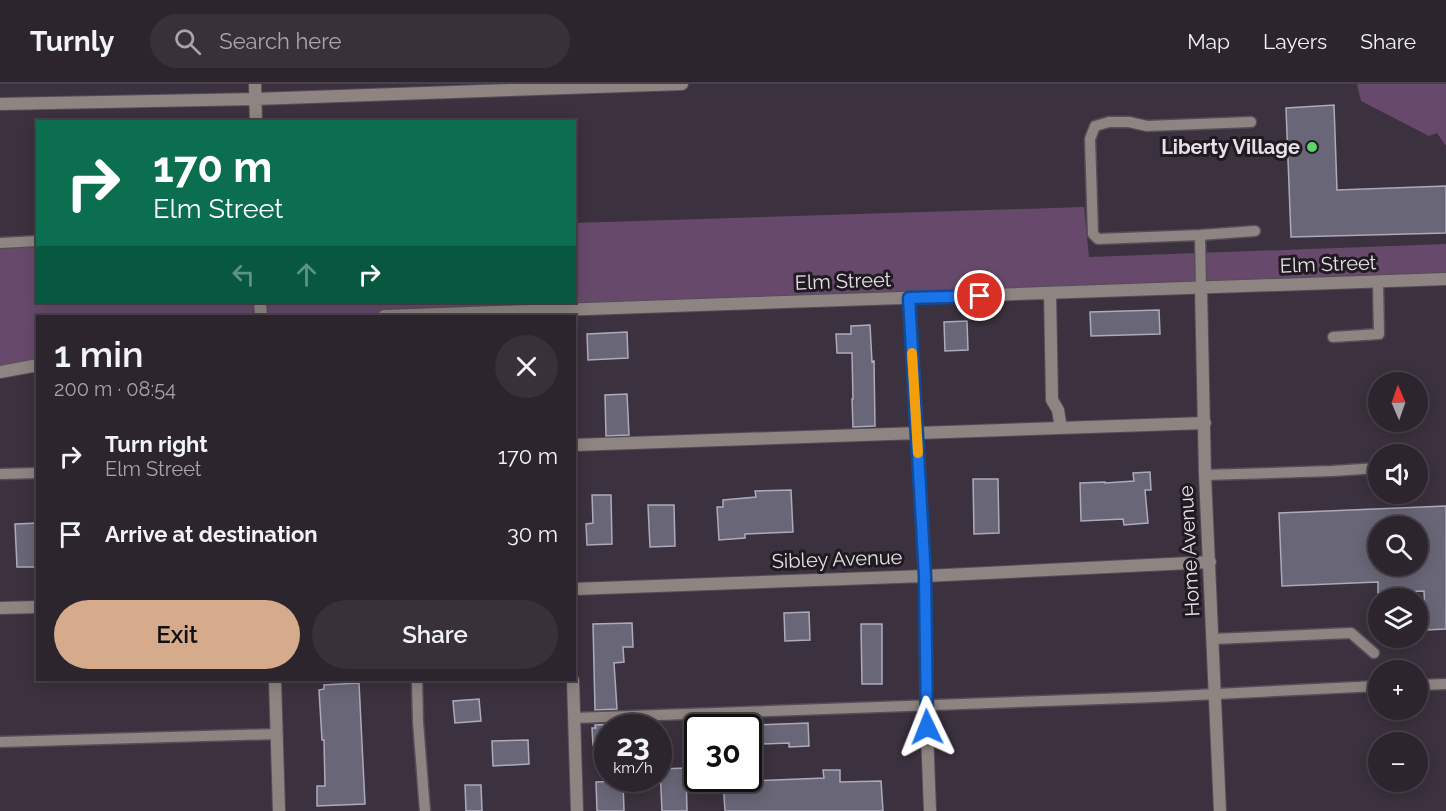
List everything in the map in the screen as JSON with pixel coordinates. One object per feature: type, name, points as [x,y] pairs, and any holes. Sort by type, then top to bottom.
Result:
[{"type":"street","points":[[255,84],[256,120]]},
{"type":"street","points":[[0,104],[255,99],[682,84]]},
{"type":"street","name":"Elm Street","points":[[453,315],[1446,279]]},
{"type":"street","name":"Home Avenue","points":[[1201,288],[1205,475],[1220,811]]},
{"type":"street","points":[[1050,293],[1052,400],[1058,410],[1061,428]]},
{"type":"street","points":[[909,298],[925,576],[930,811]]},
{"type":"street","points":[[0,372],[36,365]]},
{"type":"street","points":[[576,445],[1204,423]]},
{"type":"street","name":"Sibley Avenue","points":[[576,589],[925,576],[1210,562]]},
{"type":"street","points":[[0,609],[36,608]]},
{"type":"street","points":[[275,681],[279,811]]},
{"type":"street","points":[[573,681],[577,811]]},
{"type":"lane","points":[[1251,122],[1147,126],[1130,122],[1109,122],[1095,126],[1090,139],[1093,234],[1098,239],[1255,231]]},
{"type":"lane","points":[[1200,235],[1201,288]]},
{"type":"lane","points":[[0,243],[36,241]]},
{"type":"lane","points":[[1333,337],[1379,334],[1378,281]]},
{"type":"lane","points":[[1205,475],[1368,469]]},
{"type":"lane","points":[[0,474],[36,473]]},
{"type":"lane","points":[[1212,639],[1352,633],[1374,653]]},
{"type":"lane","points":[[417,681],[425,811]]},
{"type":"lane","points":[[1428,685],[1446,684]]},
{"type":"lane","points":[[574,718],[926,706],[1368,686]]},
{"type":"lane","points":[[0,742],[277,734]]},
{"type":"shaded area","points":[[1357,84],[1446,84],[1446,146],[1437,133],[1429,136],[1361,101]]},
{"type":"shaded area","points":[[1084,207],[1089,257],[1446,244],[1446,279],[426,315],[36,315],[36,365],[0,372],[0,246],[36,245],[36,303],[576,303],[576,223]]},
{"type":"building","name":"Liberty Village","points":[[1334,105],[1337,190],[1446,186],[1446,233],[1291,237],[1286,108]]},
{"type":"building","points":[[1159,310],[1160,334],[1091,336],[1090,312]]},
{"type":"building","points":[[967,321],[968,350],[945,351],[944,322]]},
{"type":"building","points":[[870,325],[872,362],[874,361],[875,426],[853,427],[852,353],[837,353],[836,334],[851,334],[851,326]]},
{"type":"building","points":[[627,332],[628,358],[588,360],[587,334]]},
{"type":"building","points":[[627,394],[629,435],[606,436],[605,395]]},
{"type":"building","points":[[1150,472],[1151,490],[1145,490],[1148,523],[1124,525],[1123,519],[1081,521],[1080,483],[1134,481],[1133,473]]},
{"type":"building","points":[[973,479],[998,479],[999,533],[974,534]]},
{"type":"building","points":[[791,490],[793,532],[745,534],[745,538],[719,540],[717,507],[723,507],[723,500],[756,497],[755,491]]},
{"type":"building","points":[[592,495],[611,495],[612,544],[587,545],[586,524],[593,523]]},
{"type":"building","points":[[648,505],[674,505],[675,546],[650,547]]},
{"type":"building","points":[[1446,506],[1446,629],[1428,630],[1428,588],[1378,588],[1378,582],[1282,586],[1279,513]]},
{"type":"building","points":[[36,523],[36,567],[17,567],[15,524]]},
{"type":"building","points":[[809,612],[810,640],[785,641],[784,613]]},
{"type":"building","points":[[632,623],[633,647],[623,647],[624,662],[614,663],[617,709],[595,710],[593,624]]},
{"type":"building","points":[[861,624],[882,624],[882,684],[862,684]]},
{"type":"building","points":[[359,683],[365,804],[317,806],[317,786],[325,786],[324,740],[322,740],[319,690],[324,689],[324,685]]},
{"type":"building","points":[[479,699],[481,721],[455,723],[453,701]]},
{"type":"building","points":[[808,723],[809,746],[789,747],[789,743],[762,744],[762,725]]},
{"type":"building","points":[[592,728],[594,728],[594,745],[593,745]]},
{"type":"building","points":[[528,740],[529,764],[493,766],[492,741]]},
{"type":"building","points":[[684,768],[687,811],[662,811],[661,792],[672,792],[672,769]]},
{"type":"building","points":[[823,770],[840,770],[840,782],[881,781],[883,811],[725,811],[724,792],[762,792],[762,780],[824,778]]},
{"type":"building","points":[[465,785],[481,785],[482,811],[466,811]]},
{"type":"building","points":[[596,792],[623,792],[624,811],[597,811]]},
{"type":"slow traffic","points":[[912,353],[918,453]]},
{"type":"place","name":"Liberty Village","points":[[1312,147]]},
{"type":"route","points":[[927,727],[925,576],[909,298],[980,296]]}]
